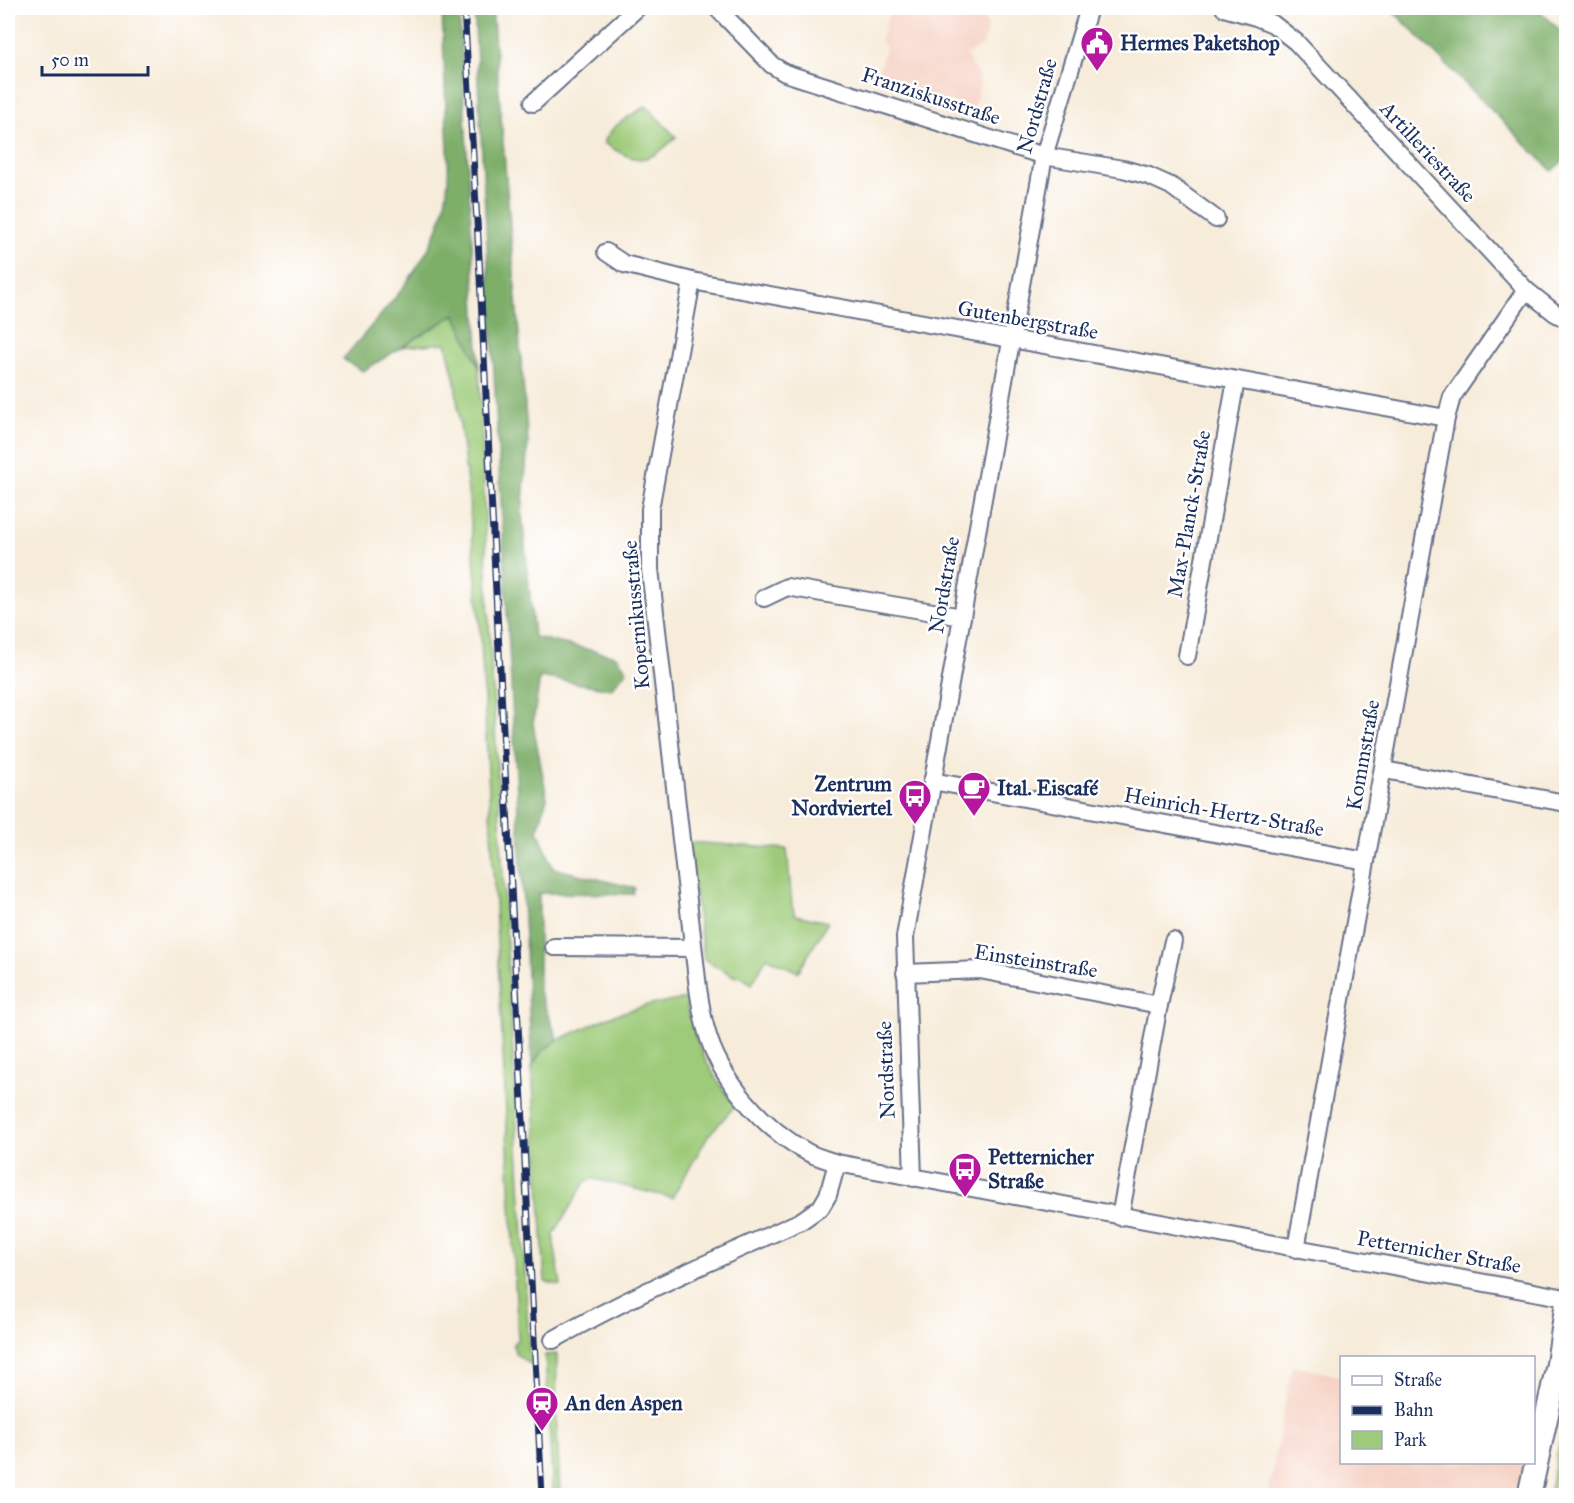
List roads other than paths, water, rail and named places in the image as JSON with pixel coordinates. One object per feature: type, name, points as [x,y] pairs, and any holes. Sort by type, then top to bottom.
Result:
[{"type":"main road","points":[[1529,1496],[1562,1359],[1566,1308]]},
{"type":"street","name":"Franziskusstraße","points":[[717,8],[772,65],[785,73],[1044,156],[1123,169],[1149,176],[1171,186],[1216,219]]},
{"type":"street","name":"Nordstraße","points":[[913,1178],[905,937],[1044,156],[1089,8]]},
{"type":"street","name":"Artilleriestraße","points":[[1224,8],[1257,12],[1296,42],[1526,290],[1566,319]]},
{"type":"street","points":[[533,103],[632,9]]},
{"type":"street","name":"Gutenbergstraße","points":[[606,252],[624,264],[692,281],[1446,418]]},
{"type":"street","name":"Kopernikusstraße","points":[[692,281],[651,509],[650,569],[693,948],[706,1030],[724,1071],[744,1099],[778,1132],[808,1152],[837,1163],[913,1178]]},
{"type":"street","name":"Kommstraße","points":[[1296,1249],[1446,418],[1452,397],[1526,290]]},
{"type":"street","name":"Max-Planck-Straße","points":[[1187,656],[1236,380]]},
{"type":"street","points":[[764,598],[787,587],[962,617]]},
{"type":"street","points":[[1384,770],[1566,803]]},
{"type":"street","name":"Heinrich-Hertz-Straße","points":[[932,781],[1366,861]]},
{"type":"street","points":[[1120,1217],[1173,941]]},
{"type":"street","points":[[554,947],[693,948]]},
{"type":"street","name":"Einsteinstraße","points":[[905,973],[980,970],[1159,1005]]},
{"type":"street","points":[[553,1340],[667,1282],[801,1221],[821,1207],[828,1195],[837,1163]]},
{"type":"street","name":"Petternicher Straße","points":[[913,1178],[1566,1298]]},
{"type":"railway","points":[[464,8],[478,238],[542,1496]]},
{"type":"place","name":"Hermes Paketshop","points":[[1097,72]]},
{"type":"place","name":"Ital. Eiscafé","points":[[974,817]]},
{"type":"place","name":"Zentrum Nordviertel","points":[[915,825]]},
{"type":"place","name":"Petternicher Straße","points":[[965,1198]]},
{"type":"place","name":"An den Aspen","points":[[542,1432]]}]
